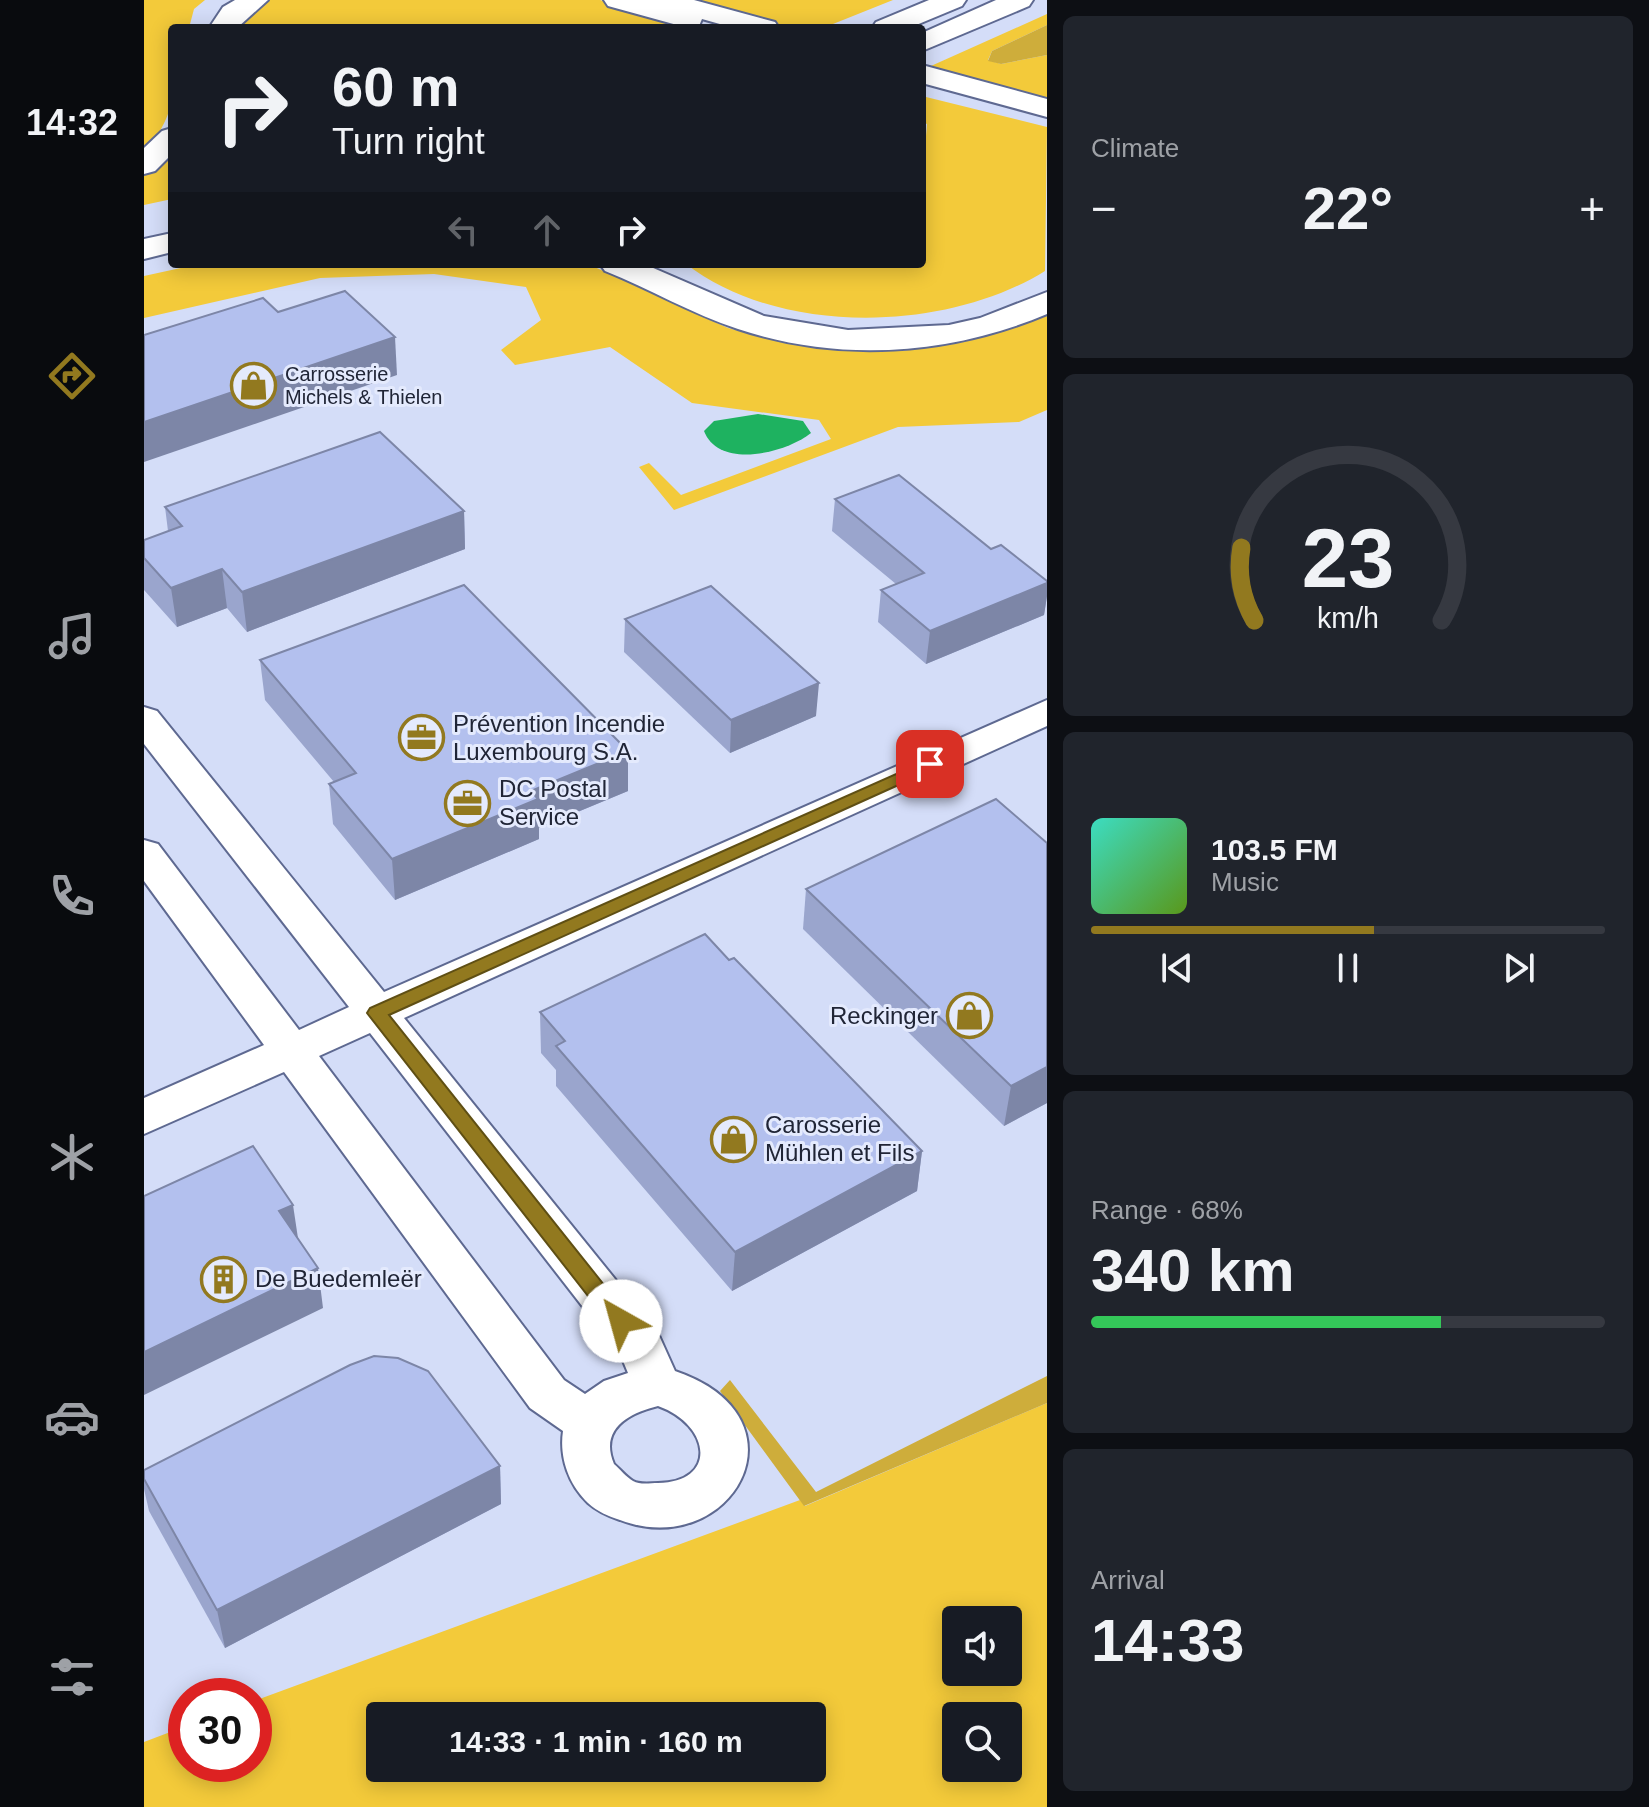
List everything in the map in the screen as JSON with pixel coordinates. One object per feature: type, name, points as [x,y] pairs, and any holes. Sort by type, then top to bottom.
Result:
[{"type":"main road","points":[[204,24],[210,12],[224,0]]},
{"type":"main road","points":[[226,24],[233,13],[254,0]]},
{"type":"main road","points":[[618,0],[703,24]]},
{"type":"main road","points":[[663,0],[752,24]]},
{"type":"main road","points":[[895,24],[952,0]]},
{"type":"main road","points":[[926,41],[1019,0]]},
{"type":"main road","points":[[926,80],[1047,108]]},
{"type":"main road","points":[[926,80],[1047,121]]},
{"type":"main road","points":[[144,165],[168,141]]},
{"type":"main road","points":[[144,221],[168,216]]},
{"type":"main road","points":[[144,249],[168,243]]},
{"type":"main road","points":[[625,268],[702,304],[773,329],[850,339],[907,339],[975,330],[1047,302]]},
{"type":"main road","points":[[677,268],[735,301],[788,317],[840,325],[898,325],[965,319],[1030,295],[1047,283]]},
{"type":"street","points":[[144,1117],[1047,712]]},
{"type":"street","points":[[144,719],[640,1345],[658,1386]]},
{"type":"street","points":[[144,853],[547,1394],[589,1423]]},
{"type":"street","points":[[658,1386],[680,1391],[700,1402],[716,1417],[724,1436],[725,1456],[717,1475],[703,1492],[684,1503],[660,1507],[636,1505],[615,1496],[597,1481],[587,1463],[584,1443],[589,1423],[601,1407],[617,1395],[658,1386]]},
{"type":"shaded area","points":[[144,0],[205,0],[194,9],[190,24],[168,24],[168,114],[144,151]]},
{"type":"shaded area","points":[[266,0],[600,0],[681,24],[238,24]]},
{"type":"shaded area","points":[[676,0],[893,0],[833,24],[763,24]]},
{"type":"shaded area","points":[[1047,14],[1047,25],[992,51],[988,60],[1001,64],[1047,55],[1047,103],[926,71],[926,68]]},
{"type":"shaded area","points":[[1047,25],[1047,55],[1001,64],[988,61],[992,51]]},
{"type":"shaded area","points":[[926,97],[1047,127],[1045,271],[1005,291],[961,306],[913,315],[864,318],[815,314],[768,304],[725,288],[692,268],[926,268]]},
{"type":"shaded area","points":[[168,149],[168,200],[144,205],[144,173]]},
{"type":"shaded area","points":[[181,268],[597,268],[728,328],[784,343],[901,351],[963,342],[1047,316],[1047,410],[1019,422],[898,427],[674,510],[639,467],[649,463],[681,495],[831,439],[819,420],[692,403],[610,347],[515,365],[501,350],[541,320],[526,287],[434,274],[320,278],[144,318],[144,276]]},
{"type":"shaded area","points":[[758,414],[803,421],[811,433],[786,447],[738,454],[724,451],[712,443],[704,431],[714,421]]},
{"type":"shaded area","points":[[1047,1376],[1047,1403],[804,1506],[720,1391],[730,1380],[816,1492]]},
{"type":"shaded area","points":[[1047,1403],[1047,1807],[144,1807],[144,1742],[168,1733],[168,1782],[272,1782],[272,1694],[800,1500],[805,1506]]},
{"type":"building","points":[[345,291],[395,337],[144,422],[144,335],[263,298],[278,312]]},
{"type":"building","points":[[380,432],[464,511],[242,592],[222,569],[171,588],[144,558],[144,540],[182,526],[165,507]]},
{"type":"building","points":[[899,475],[991,549],[1001,545],[1047,583],[930,631],[881,590],[924,573],[835,499]]},
{"type":"building","points":[[464,585],[628,751],[531,791],[538,799],[392,859],[329,784],[356,773],[260,660]]},
{"type":"building","points":[[711,586],[819,683],[731,720],[625,619]]},
{"type":"building","name":"Reckinger","points":[[996,799],[1047,843],[1047,1067],[1011,1086],[806,889]]},
{"type":"building","name":"Carosserie Mühlen et Fils","points":[[705,934],[729,960],[734,958],[922,1151],[735,1252],[556,1046],[565,1041],[540,1012]]},
{"type":"building","name":"De Buedemleër","points":[[253,1146],[293,1205],[279,1211],[318,1268],[144,1352],[144,1196]]},
{"type":"building","points":[[374,1356],[398,1358],[428,1371],[500,1466],[217,1610],[144,1479],[144,1470],[350,1365]]},
{"type":"place","name":"Carrosserie Michels & Thielen","points":[[254,386]]},
{"type":"place","name":"Prévention Incendie Luxembourg S.A.","points":[[422,738]]},
{"type":"place","name":"DC Postal Service","points":[[468,803]]},
{"type":"place","name":"Reckinger","points":[[969,1016]]},
{"type":"place","name":"Carosserie Mühlen et Fils","points":[[734,1139]]},
{"type":"place","name":"De Buedemleër","points":[[224,1279]]},
{"type":"route","points":[[621,1321],[377,1013],[930,764]]}]
